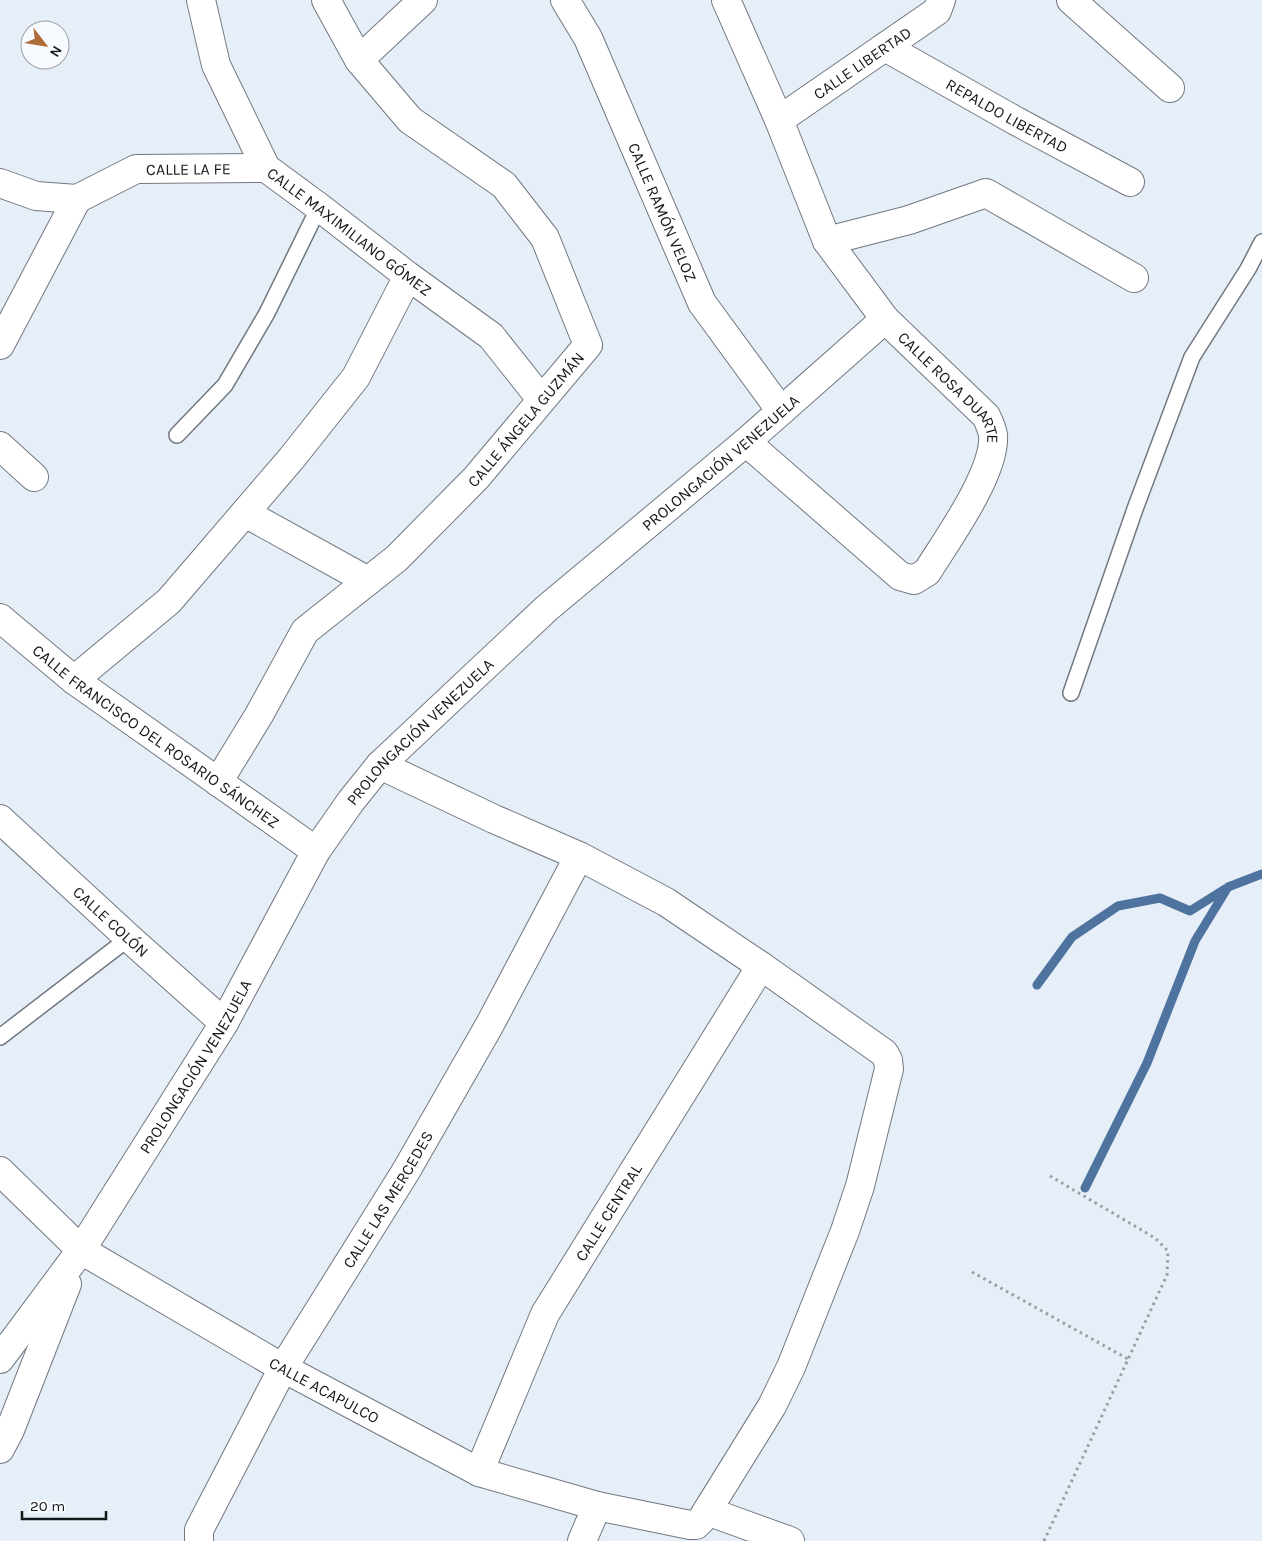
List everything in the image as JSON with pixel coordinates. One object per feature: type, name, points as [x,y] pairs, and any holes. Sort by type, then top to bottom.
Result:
[{"type":"street","name":"CALLE MAXIMILIANO GÓMEZ","points":[[201,0],[216,65],[266,168],[408,276],[491,336],[541,399]]},
{"type":"street","name":"CALLE ÁNGELA GUZMÁN","points":[[218,782],[305,631],[397,558],[476,478],[588,344],[545,238],[504,185],[410,120],[359,60],[326,0]]},
{"type":"street","points":[[359,60],[423,0]]},
{"type":"street","name":"CALLE RAMÓN VELOZ","points":[[565,0],[588,38],[702,303],[781,411]]},
{"type":"street","name":"CALLE ROSA DUARTE","points":[[726,0],[779,120],[827,241],[885,320],[986,416],[993,434],[991,454],[976,492],[927,572],[914,580],[900,576],[746,442]]},
{"type":"street","name":"CALLE LIBERTAD","points":[[779,120],[937,11],[941,0]]},
{"type":"street","points":[[1070,0],[1170,88]]},
{"type":"street","name":"REPALDO LIBERTAD","points":[[885,47],[1130,182]]},
{"type":"street","name":"CALLE LA FE","points":[[77,199],[136,169],[266,168]]},
{"type":"street","points":[[0,184],[36,196],[77,199],[0,345]]},
{"type":"street","points":[[827,241],[909,220],[986,193],[1134,278]]},
{"type":"street","points":[[74,680],[169,601],[291,459],[356,377],[408,276]]},
{"type":"street","name":"PROLONGACIÓN VENEZUELA","points":[[0,1359],[81,1250],[224,1023],[316,851],[351,801],[380,765],[547,608],[746,442],[885,320]]},
{"type":"street","points":[[0,446],[34,477]]},
{"type":"street","points":[[245,513],[368,581]]},
{"type":"street","name":"CALLE FRANCISCO DEL ROSARIO SÁNCHEZ","points":[[0,618],[74,680],[316,851]]},
{"type":"street","points":[[380,765],[494,819],[579,856],[666,902],[884,1053],[888,1060],[889,1069],[860,1186],[825,1284],[791,1367],[772,1406],[699,1518]]},
{"type":"street","name":"CALLE COLÓN","points":[[0,819],[224,1023]]},
{"type":"street","name":"CALLE LAS MERCEDES","points":[[199,1541],[199,1530],[283,1368],[406,1171],[489,1026],[579,856]]},
{"type":"street","name":"CALLE CENTRAL","points":[[479,1472],[546,1314],[761,966]]},
{"type":"street","name":"CALLE ACAPULCO","points":[[0,1171],[81,1250],[283,1368],[479,1472],[597,1506],[699,1518],[790,1541]]},
{"type":"street","name":"PROLONGACIÓN VENEZUELA","points":[[0,1448],[10,1430],[81,1250]]},
{"type":"street","points":[[582,1541],[597,1506]]},
{"type":"lane","points":[[177,436],[225,385],[267,313],[319,207]]},
{"type":"lane","points":[[1071,694],[1135,509],[1192,357],[1248,269],[1262,242]]},
{"type":"lane","points":[[0,1037],[129,938]]},
{"type":"path","points":[[1044,1541],[1167,1274],[1168,1251],[1155,1238],[1050,1176]]},
{"type":"path","points":[[972,1272],[1128,1359]]},
{"type":"waterway","points":[[1085,1188],[1147,1063],[1195,941],[1228,887],[1262,874]]},
{"type":"waterway","points":[[1037,985],[1072,937],[1118,906],[1160,898],[1190,911],[1225,889]]}]
